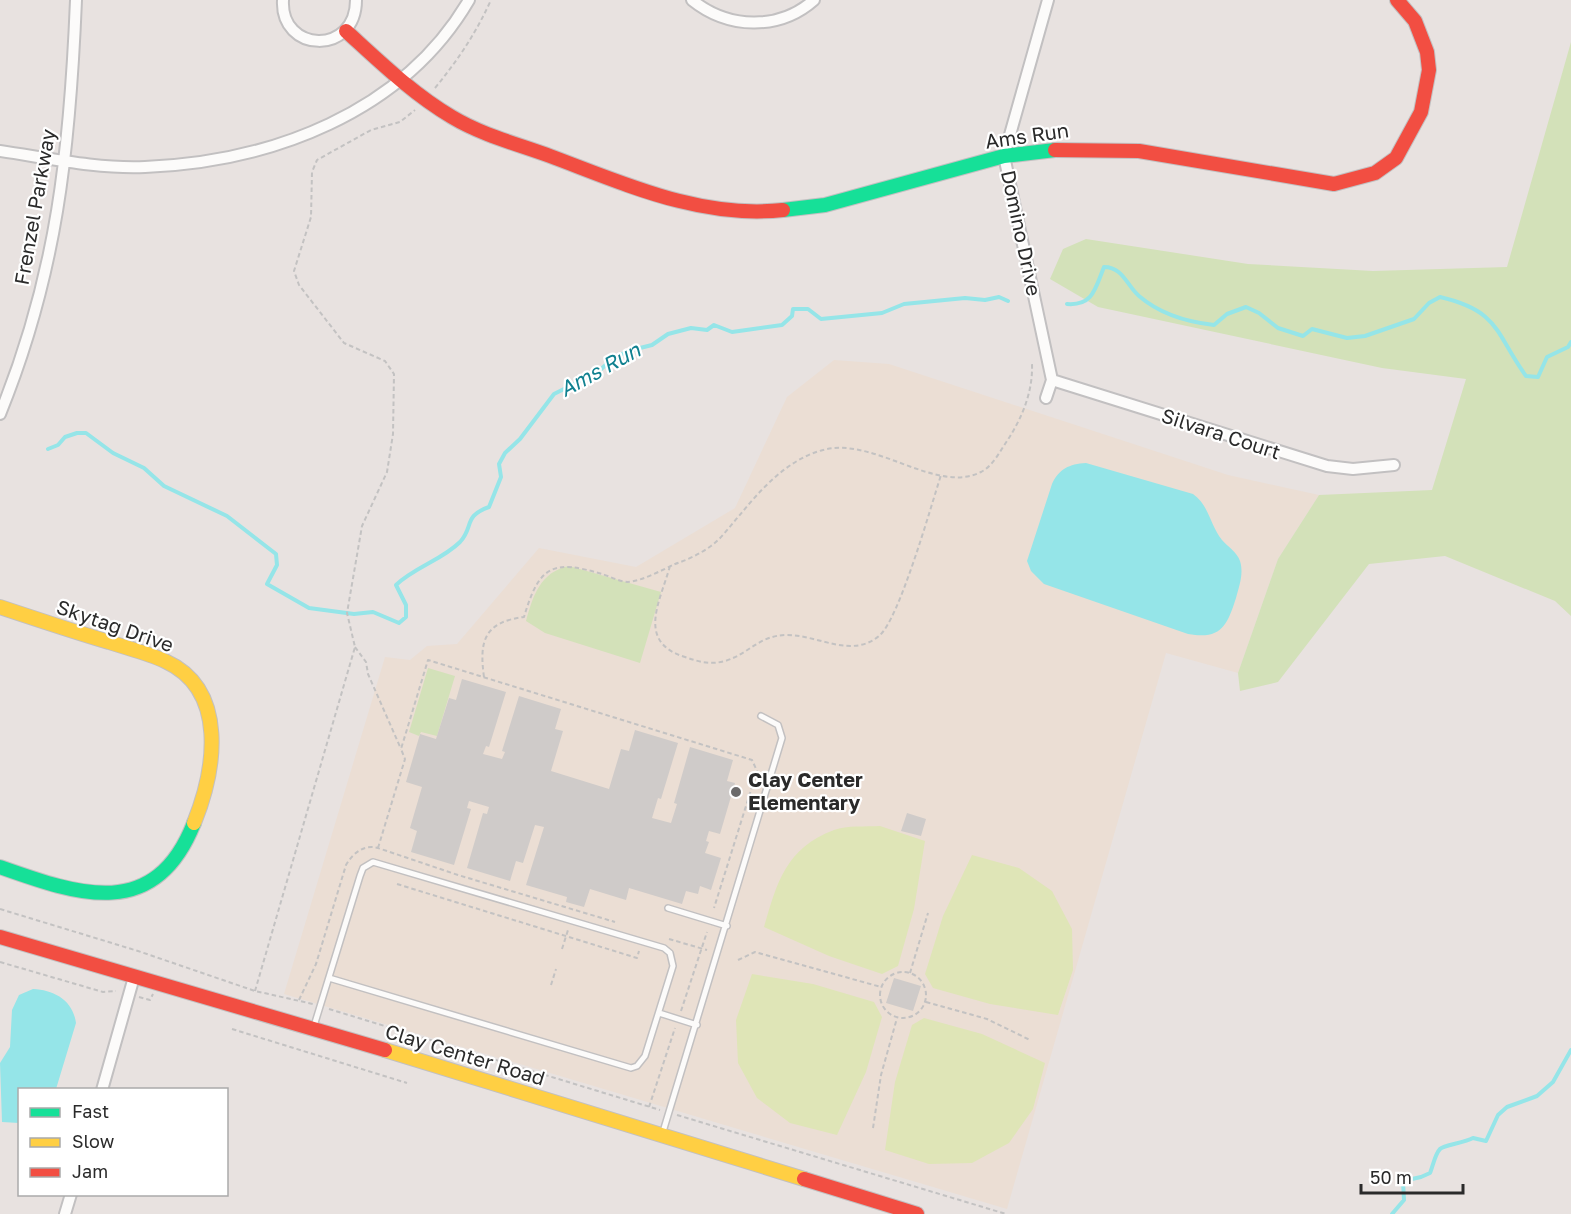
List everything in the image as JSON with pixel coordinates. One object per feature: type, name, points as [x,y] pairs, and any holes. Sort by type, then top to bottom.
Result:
[{"type":"street","name":"Frenzel Parkway","points":[[0,414],[37,308],[57,219],[66,161],[76,0]]},
{"type":"street","points":[[283,0],[284,15],[289,27],[310,41],[323,42],[346,31],[353,21],[356,0]]},
{"type":"street","points":[[0,151],[66,161],[144,167],[184,163],[282,144],[341,119],[400,81],[436,45],[469,0]]},
{"type":"street","points":[[692,0],[715,15],[733,22],[753,23],[799,12],[814,0]]},
{"type":"street","name":"Domino Drive","points":[[1048,0],[1004,156],[1052,380]]},
{"type":"street","name":"Ams Run","points":[[346,31],[400,81],[451,117],[491,136],[663,198],[721,210],[779,211],[825,205],[1004,156],[1067,148],[1119,149],[1334,184],[1375,173],[1396,158],[1414,129],[1426,93],[1429,70],[1423,36],[1415,21],[1397,0]]},
{"type":"street","points":[[1046,398],[1052,380]]},
{"type":"street","name":"Silvara Court","points":[[1052,380],[1327,466],[1353,469],[1394,465]]},
{"type":"street","name":"Skytag Drive","points":[[0,607],[166,661],[188,677],[202,696],[212,718],[214,740],[211,765],[189,838],[169,867],[152,881],[129,891],[97,895],[0,867]]},
{"type":"street","name":"Clay Center Road","points":[[0,937],[313,1029],[917,1214]]},
{"type":"street","points":[[102,1088],[134,977]]},
{"type":"street","points":[[65,1214],[70,1196]]},
{"type":"lane","points":[[662,1136],[782,738],[778,725],[761,716]]},
{"type":"lane","points":[[313,1029],[363,868],[374,862],[664,948],[673,959],[673,966],[642,1062],[637,1066],[623,1067],[329,978]]},
{"type":"lane","points":[[668,908],[727,926]]},
{"type":"lane","points":[[658,1013],[697,1025]]},
{"type":"path","points":[[378,848],[405,759],[368,674],[366,662],[355,647],[347,613],[362,526],[387,472],[393,434],[394,374],[385,361],[344,343],[299,285],[294,271],[311,217],[312,172],[317,160],[370,130],[400,122],[426,98],[467,46],[491,0]]},
{"type":"path","points":[[484,677],[481,659],[486,634],[496,624],[508,619],[524,617],[537,582],[556,567],[575,566],[628,582],[670,566],[713,545],[774,478],[801,459],[835,447],[863,451],[941,475],[966,478],[983,471],[997,457],[1027,400],[1031,387],[1032,364]]},
{"type":"path","points":[[670,566],[654,625],[656,636],[664,647],[675,654],[711,664],[727,661],[755,642],[788,635],[846,647],[859,646],[880,636],[895,612],[941,475]]},
{"type":"path","points":[[255,991],[355,647]]},
{"type":"path","points":[[401,749],[428,660],[752,760],[757,771],[714,908]]},
{"type":"path","points":[[299,1000],[316,964],[346,865],[357,852],[366,847],[378,848],[447,872],[624,925]]},
{"type":"path","points":[[397,884],[637,958],[642,941]]},
{"type":"path","points":[[450,902],[452,894]]},
{"type":"path","points":[[0,909],[165,960],[255,991],[320,1006],[657,1109]]},
{"type":"path","points":[[910,973],[928,913]]},
{"type":"path","points":[[562,950],[568,930]]},
{"type":"path","points":[[681,1011],[707,932]]},
{"type":"path","points":[[667,938],[709,951]]},
{"type":"path","points":[[738,960],[755,951],[881,987]]},
{"type":"path","points":[[162,967],[165,960]]},
{"type":"path","points":[[0,962],[103,992],[110,990],[129,994]]},
{"type":"path","points":[[551,985],[556,969]]},
{"type":"path","points":[[903,972],[910,973],[916,976],[925,987],[926,1002],[918,1014],[904,1019],[897,1018],[884,1010],[881,1003],[881,987],[889,976],[903,972]]},
{"type":"path","points":[[926,1002],[987,1019],[1030,1040]]},
{"type":"path","points":[[873,1128],[880,1075],[897,1018]]},
{"type":"path","points":[[649,1107],[675,1028]]},
{"type":"path","points":[[232,1029],[407,1083]]},
{"type":"path","points":[[681,1116],[1006,1214]]},
{"type":"shaded area","name":"Clay Center Elementary","points":[[834,360],[889,364],[1228,475],[1319,495],[1278,559],[1238,673],[1166,653],[1007,1209],[284,994],[385,657],[410,660],[427,646],[457,644],[539,548],[636,567],[735,508],[787,397]]},
{"type":"green space","points":[[1571,42],[1571,616],[1555,601],[1445,556],[1369,564],[1278,682],[1240,691],[1238,673],[1278,559],[1319,495],[1432,490],[1466,379],[1382,368],[1098,307],[1050,279],[1063,249],[1086,239],[1248,264],[1373,271],[1507,267]]},
{"type":"green space","points":[[569,566],[661,592],[640,663],[545,633],[526,621],[535,594],[544,579],[559,569]]},
{"type":"green space","points":[[428,668],[455,676],[437,736],[421,732],[419,736],[409,732]]},
{"type":"green space","points":[[880,826],[925,841],[914,909],[898,966],[882,974],[829,956],[764,927],[779,881],[794,857],[805,846],[818,837],[839,828]]},
{"type":"green space","points":[[972,855],[1019,868],[1052,891],[1072,929],[1073,970],[1058,1015],[990,1004],[933,988],[925,974],[943,916]]},
{"type":"green space","points":[[752,974],[813,984],[874,1002],[882,1017],[866,1072],[837,1135],[790,1123],[757,1098],[738,1063],[736,1020]]},
{"type":"green space","points":[[924,1018],[982,1034],[1045,1063],[1033,1109],[1009,1143],[972,1163],[929,1164],[885,1150],[895,1082],[912,1025]]},
{"type":"water","points":[[1086,463],[1193,494],[1203,504],[1218,534],[1237,555],[1241,566],[1241,580],[1236,598],[1226,623],[1221,629],[1208,635],[1188,634],[1044,584],[1031,571],[1027,561],[1052,484],[1065,468]]},
{"type":"water","points":[[33,989],[55,994],[67,1002],[76,1023],[56,1088],[18,1088],[18,1123],[2,1122],[0,1063],[10,1047],[12,1010],[19,995]]},
{"type":"building","points":[[462,679],[506,692],[489,747],[486,746],[483,754],[502,759],[505,752],[502,751],[519,696],[561,709],[555,729],[563,731],[551,771],[609,789],[621,749],[629,751],[635,730],[678,743],[661,799],[658,798],[652,818],[671,823],[677,804],[674,803],[690,747],[733,760],[727,781],[735,783],[720,834],[709,831],[706,841],[709,842],[705,853],[721,858],[711,890],[700,886],[698,894],[686,891],[682,904],[629,888],[626,900],[590,889],[584,907],[566,902],[567,897],[526,885],[544,827],[535,825],[523,863],[516,861],[510,881],[467,868],[483,813],[487,814],[489,807],[469,801],[467,808],[471,809],[454,865],[411,852],[417,831],[410,828],[422,787],[406,782],[420,734],[436,739],[449,698],[456,700]]},
{"type":"building","points":[[907,813],[926,819],[921,836],[901,831]]},
{"type":"building","points":[[894,978],[921,986],[913,1011],[886,1003]]},
{"type":"waterway","name":"Ams Run","points":[[1067,304],[1076,304],[1088,299],[1104,267],[1116,270],[1147,303],[1175,317],[1214,325],[1227,314],[1246,307],[1259,313],[1278,328],[1303,336],[1312,329],[1347,338],[1365,336],[1414,319],[1429,303],[1440,297],[1474,309],[1485,317],[1501,336],[1526,376],[1538,377],[1547,357],[1568,347],[1571,342]]},
{"type":"waterway","name":"Ams Run","points":[[48,449],[58,445],[65,437],[86,433],[113,453],[144,468],[164,486],[227,516],[276,554],[277,565],[267,584],[309,608],[354,614],[373,612],[399,623],[406,617],[406,605],[396,585],[411,573],[453,548],[464,537],[475,514],[489,507],[501,477],[499,464],[505,453],[520,439],[554,394],[598,372],[612,359],[628,351],[652,345],[668,334],[691,328],[707,330],[714,325],[732,332],[782,325],[792,316],[793,309],[808,309],[821,319],[882,313],[904,304],[965,298],[985,300],[999,297],[1008,301]]},
{"type":"waterway","points":[[1392,1214],[1404,1200],[1403,1181],[1430,1173],[1437,1154],[1442,1148],[1473,1138],[1486,1141],[1498,1115],[1507,1107],[1537,1096],[1553,1082],[1571,1050]]},
{"type":"traffic: fast","points":[[783,210],[825,205],[1004,156],[1055,150]]},
{"type":"traffic: fast","points":[[0,867],[58,886],[86,891],[112,893],[136,888],[158,876],[178,854],[194,823]]},
{"type":"traffic: slow","points":[[0,607],[152,656],[165,661],[185,674],[199,691],[208,711],[211,733],[211,757],[207,780],[194,823]]},
{"type":"traffic: slow","points":[[385,1050],[804,1179]]},
{"type":"traffic: jam","points":[[1055,150],[1139,151],[1334,184],[1375,173],[1396,158],[1421,112],[1429,70],[1427,52],[1415,21],[1397,0]]},
{"type":"traffic: jam","points":[[346,31],[424,98],[452,117],[487,134],[664,197],[723,209],[783,210]]},
{"type":"traffic: jam","points":[[0,937],[385,1050]]},
{"type":"traffic: jam","points":[[804,1179],[917,1214]]},
{"type":"place","name":"Clay Center Elementary","points":[[736,792]]}]
